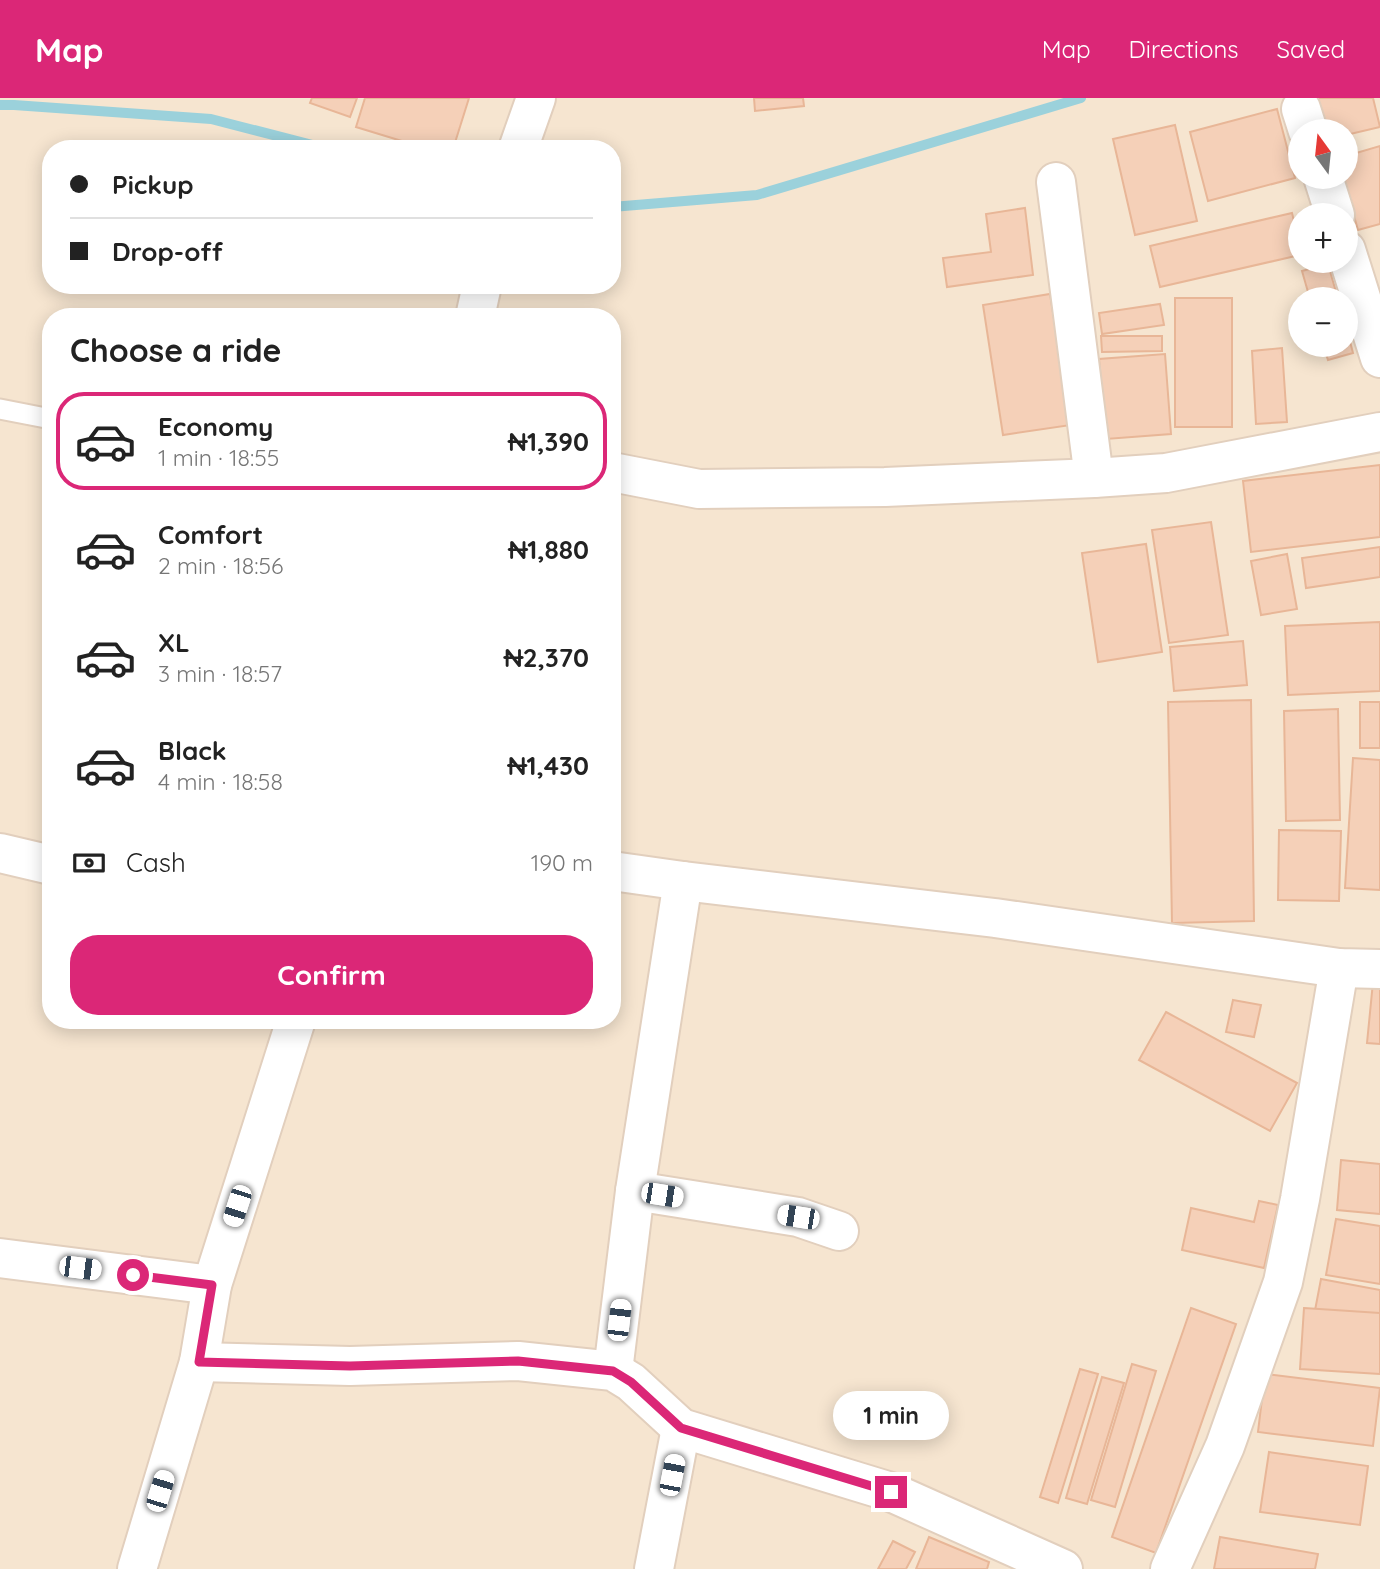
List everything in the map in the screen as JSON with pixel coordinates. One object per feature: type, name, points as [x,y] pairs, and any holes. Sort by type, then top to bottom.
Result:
[{"type":"street","points":[[521,140],[536,98]]},
{"type":"street","points":[[1056,182],[1094,478]]},
{"type":"street","points":[[1353,273],[1380,358]]},
{"type":"street","points":[[621,474],[699,489],[885,488],[1094,478],[1166,473],[1380,432]]},
{"type":"street","points":[[0,853],[42,863]]},
{"type":"street","points":[[621,872],[995,918],[1339,968],[1380,969]]},
{"type":"street","points":[[613,1371],[635,1191],[682,881]]},
{"type":"street","points":[[1170,1569],[1225,1446],[1283,1282],[1300,1199],[1339,968]]},
{"type":"street","points":[[137,1569],[199,1362],[212,1285],[293,1029]]},
{"type":"street","points":[[635,1191],[798,1217],[839,1231]]},
{"type":"street","points":[[0,1258],[212,1285]]},
{"type":"street","points":[[199,1362],[350,1366],[518,1361],[613,1371],[631,1382],[681,1428],[891,1492],[1063,1569]]},
{"type":"street","points":[[654,1569],[681,1428]]},
{"type":"lane","points":[[0,409],[42,417]]},
{"type":"shaded area","points":[[0,98],[1380,98],[1380,1569],[0,1569]]},
{"type":"building","points":[[312,98],[357,98],[350,117],[310,103]]},
{"type":"building","points":[[365,98],[469,98],[456,140],[399,140],[356,127]]},
{"type":"building","points":[[754,98],[803,98],[804,106],[755,111]]},
{"type":"building","points":[[1317,98],[1373,98],[1380,127],[1358,132],[1358,119],[1322,119]]},
{"type":"building","points":[[1277,109],[1288,151],[1288,180],[1208,201],[1190,132]]},
{"type":"building","points":[[1175,125],[1197,221],[1135,235],[1113,139]]},
{"type":"building","points":[[1380,146],[1380,224],[1358,230],[1358,203],[1350,203],[1346,189],[1358,189],[1358,152]]},
{"type":"building","points":[[1025,208],[1033,275],[947,287],[943,258],[991,252],[986,214]]},
{"type":"building","points":[[1288,214],[1288,258],[1160,287],[1150,246]]},
{"type":"building","points":[[1303,273],[1331,273],[1335,287],[1307,287]]},
{"type":"building","points":[[1050,294],[1071,425],[1003,435],[983,305]]},
{"type":"building","points":[[1175,298],[1232,298],[1232,427],[1175,427]]},
{"type":"building","points":[[1160,304],[1164,325],[1102,334],[1099,313]]},
{"type":"building","points":[[1101,336],[1162,336],[1162,351],[1102,352]]},
{"type":"building","points":[[1282,348],[1287,422],[1256,424],[1252,351]]},
{"type":"building","points":[[1165,354],[1171,434],[1106,439],[1099,359]]},
{"type":"building","points":[[1380,465],[1380,537],[1251,552],[1243,481]]},
{"type":"building","points":[[1211,522],[1228,635],[1169,643],[1152,530]]},
{"type":"building","points":[[1146,544],[1162,652],[1098,662],[1082,553]]},
{"type":"building","points":[[1380,547],[1380,577],[1306,588],[1302,558]]},
{"type":"building","points":[[1287,554],[1297,609],[1261,615],[1251,561]]},
{"type":"building","points":[[1380,622],[1380,691],[1288,695],[1285,626]]},
{"type":"building","points":[[1243,641],[1247,685],[1174,691],[1170,647]]},
{"type":"building","points":[[1251,700],[1254,921],[1172,923],[1168,702]]},
{"type":"building","points":[[1360,702],[1380,702],[1380,748],[1360,748]]},
{"type":"building","points":[[1338,709],[1340,820],[1286,821],[1284,711]]},
{"type":"building","points":[[1353,758],[1380,760],[1380,890],[1345,888]]},
{"type":"building","points":[[1279,830],[1341,831],[1339,901],[1278,900]]},
{"type":"building","points":[[1373,982],[1380,983],[1380,1044],[1367,1043]]},
{"type":"building","points":[[1233,1000],[1261,1005],[1254,1037],[1226,1032]]},
{"type":"building","points":[[1166,1012],[1297,1083],[1270,1131],[1139,1060]]},
{"type":"building","points":[[1341,1160],[1380,1164],[1380,1214],[1337,1210]]},
{"type":"building","points":[[1259,1201],[1278,1205],[1264,1268],[1182,1250],[1191,1208],[1254,1222]]},
{"type":"building","points":[[1336,1219],[1380,1226],[1380,1284],[1326,1275]]},
{"type":"building","points":[[1321,1279],[1380,1290],[1380,1339],[1312,1326]]},
{"type":"building","points":[[1191,1308],[1236,1324],[1156,1553],[1112,1537]]},
{"type":"building","points":[[1304,1308],[1380,1313],[1380,1374],[1300,1369]]},
{"type":"building","points":[[1132,1364],[1156,1371],[1115,1507],[1091,1500]]},
{"type":"building","points":[[1080,1369],[1098,1374],[1058,1503],[1040,1497]]},
{"type":"building","points":[[1265,1374],[1380,1388],[1373,1446],[1258,1432]]},
{"type":"building","points":[[1102,1377],[1124,1383],[1087,1504],[1066,1498]]},
{"type":"building","points":[[1269,1452],[1368,1466],[1360,1525],[1260,1512]]},
{"type":"building","points":[[929,1537],[989,1562],[987,1569],[916,1569]]},
{"type":"building","points":[[1220,1537],[1318,1554],[1315,1569],[1214,1569]]},
{"type":"building","points":[[893,1541],[915,1552],[906,1569],[878,1569]]},
{"type":"waterway","points":[[621,206],[757,195],[1081,98]]},
{"type":"waterway","points":[[0,105],[211,119],[293,140]]},
{"type":"route","points":[[133,1275],[212,1285],[199,1362],[350,1366],[518,1361],[613,1371],[631,1382],[681,1428],[891,1492]]}]
